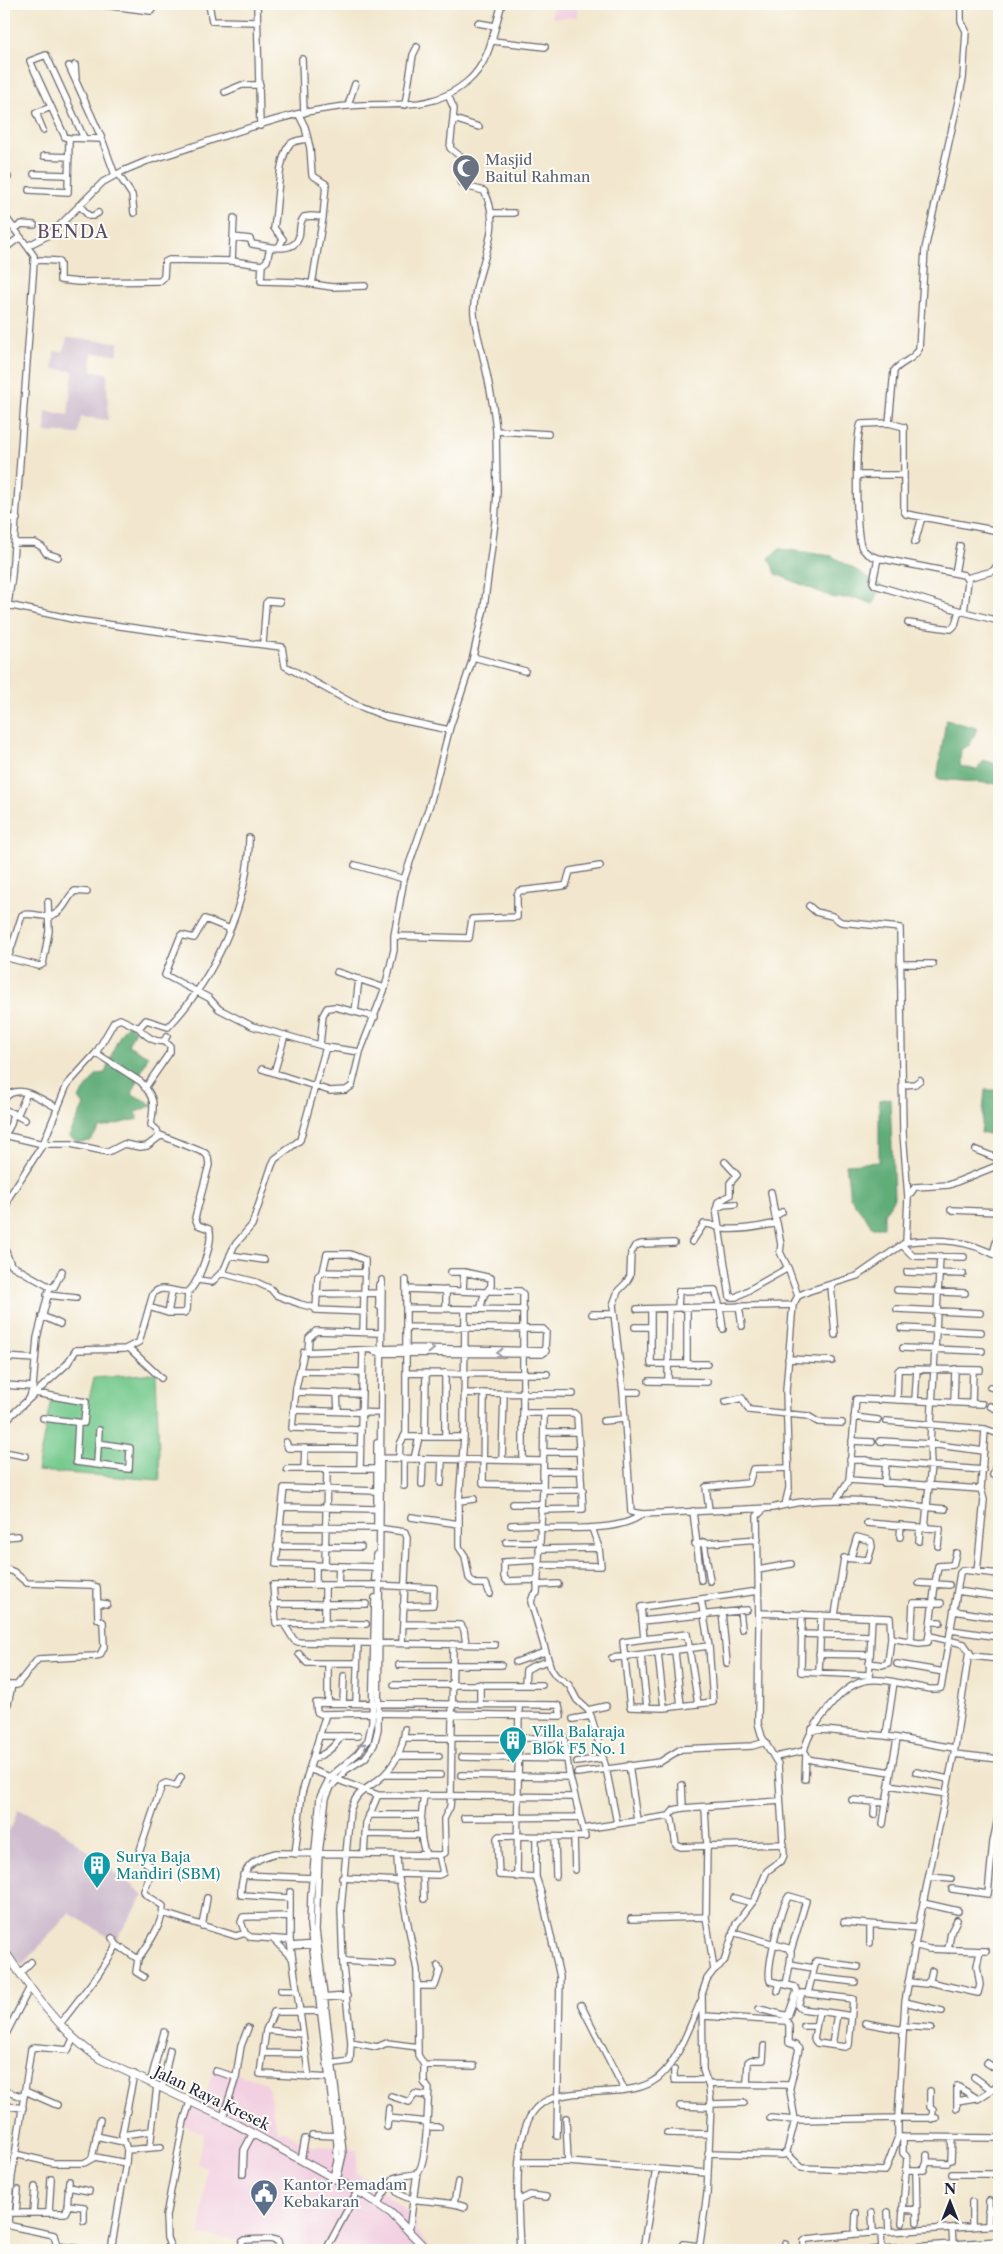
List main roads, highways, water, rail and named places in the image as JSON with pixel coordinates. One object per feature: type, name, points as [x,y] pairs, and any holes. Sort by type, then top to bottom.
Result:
[{"type":"main road","name":"Jalan Raya Kresek","points":[[4,1950],[30,1986],[73,2039],[100,2059],[223,2117],[335,2179],[391,2213],[427,2250]]},
{"type":"place","name":"Masjid Baitul Rahman","points":[[466,192]]},
{"type":"place","name":"Villa Balaraja Blok F5 No. 1","points":[[513,1764]]},
{"type":"place","name":"Surya Baja Mandiri (SBM)","points":[[97,1889]]},
{"type":"place","name":"Kantor Pemadam Kebakaran","points":[[264,2217]]},
{"type":"district","name":"BENDA","points":[[73,232]]}]
